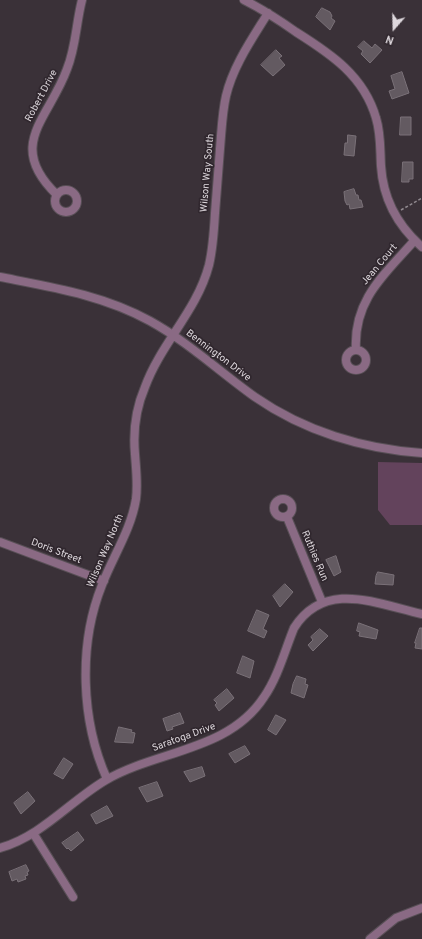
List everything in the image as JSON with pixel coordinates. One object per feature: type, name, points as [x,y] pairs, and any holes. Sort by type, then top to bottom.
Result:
[{"type":"street","name":"Robert Drive","points":[[57,195],[37,169],[33,156],[33,141],[38,123],[55,96],[68,67],[82,0]]},
{"type":"street","points":[[244,0],[268,13],[330,54],[342,63],[359,82],[369,100],[376,118],[381,145],[382,178],[385,193],[394,214],[414,241],[422,247]]},
{"type":"street","name":"Wilson Way South","points":[[173,336],[199,294],[209,265],[226,96],[237,67],[268,13]]},
{"type":"street","name":"Jean Court","points":[[356,350],[357,321],[367,297],[414,241]]},
{"type":"street","name":"Bennington Drive","points":[[0,277],[72,291],[116,306],[150,322],[173,336],[256,398],[306,425],[358,444],[401,452],[422,454]]},
{"type":"street","name":"Wilson Way North","points":[[107,779],[91,727],[86,685],[89,638],[93,614],[104,581],[128,529],[135,503],[137,485],[134,440],[140,401],[151,371],[173,336]]},
{"type":"street","name":"Ruthies Run","points":[[287,517],[322,602]]},
{"type":"street","name":"Doris Street","points":[[0,542],[104,581]]},
{"type":"street","name":"Saratoga Drive","points":[[0,848],[33,833],[107,779],[131,768],[213,739],[238,726],[249,716],[265,696],[294,628],[300,619],[313,606],[332,599],[351,598],[422,614]]},
{"type":"street","points":[[33,833],[73,897]]},
{"type":"street","points":[[370,939],[396,918],[422,908]]},
{"type":"path","points":[[394,214],[422,198]]},
{"type":"shaded area","points":[[378,462],[422,463],[422,525],[390,525],[378,510]]},
{"type":"building","points":[[322,8],[330,12],[332,16],[331,18],[335,21],[330,30],[316,17]]},
{"type":"building","points":[[364,41],[372,48],[375,44],[382,50],[370,63],[361,54],[363,51],[358,47]]},
{"type":"building","points":[[276,50],[282,56],[279,58],[285,65],[273,76],[261,65]]},
{"type":"building","points":[[402,72],[409,93],[392,99],[389,91],[395,89],[391,76]]},
{"type":"building","points":[[401,117],[411,117],[411,135],[400,135]]},
{"type":"building","points":[[348,135],[356,136],[354,156],[344,155],[345,143],[347,143]]},
{"type":"building","points":[[403,162],[413,162],[413,179],[409,179],[409,182],[402,182]]},
{"type":"building","points":[[354,189],[359,200],[361,200],[363,207],[350,209],[349,204],[347,205],[345,201],[344,192]]},
{"type":"building","points":[[336,556],[341,572],[334,576],[326,560]]},
{"type":"building","points":[[378,572],[394,575],[393,585],[375,584]]},
{"type":"building","points":[[285,584],[293,592],[280,607],[273,596]]},
{"type":"building","points":[[257,610],[269,615],[263,629],[267,631],[264,638],[248,631]]},
{"type":"building","points":[[359,623],[378,630],[376,639],[359,636],[360,632],[357,631]]},
{"type":"building","points":[[420,628],[422,628],[422,649],[415,648],[415,643]]},
{"type":"building","points":[[320,629],[328,636],[313,651],[308,645],[313,640],[311,637]]},
{"type":"building","points":[[243,656],[254,661],[250,678],[237,673]]},
{"type":"building","points":[[297,676],[306,679],[305,684],[308,685],[304,698],[291,693]]},
{"type":"building","points":[[227,689],[234,698],[219,711],[215,705],[217,703],[214,700]]},
{"type":"building","points":[[180,713],[184,723],[172,727],[173,729],[167,731],[163,719]]},
{"type":"building","points":[[276,715],[286,720],[276,735],[268,730]]},
{"type":"building","points":[[119,727],[132,730],[131,732],[135,733],[133,743],[115,742]]},
{"type":"building","points":[[245,746],[250,754],[235,763],[229,754]]},
{"type":"building","points":[[64,758],[73,764],[63,779],[54,774]]},
{"type":"building","points":[[202,767],[205,776],[190,782],[184,772]]},
{"type":"building","points":[[157,782],[163,796],[147,802],[139,788]]},
{"type":"building","points":[[28,792],[35,801],[21,814],[14,803]]},
{"type":"building","points":[[107,806],[113,816],[96,824],[91,815]]},
{"type":"building","points":[[78,832],[84,840],[71,851],[68,848],[67,849],[62,843]]},
{"type":"building","points":[[26,865],[29,871],[27,872],[28,875],[25,876],[26,879],[18,882],[17,879],[12,881],[9,872]]}]
